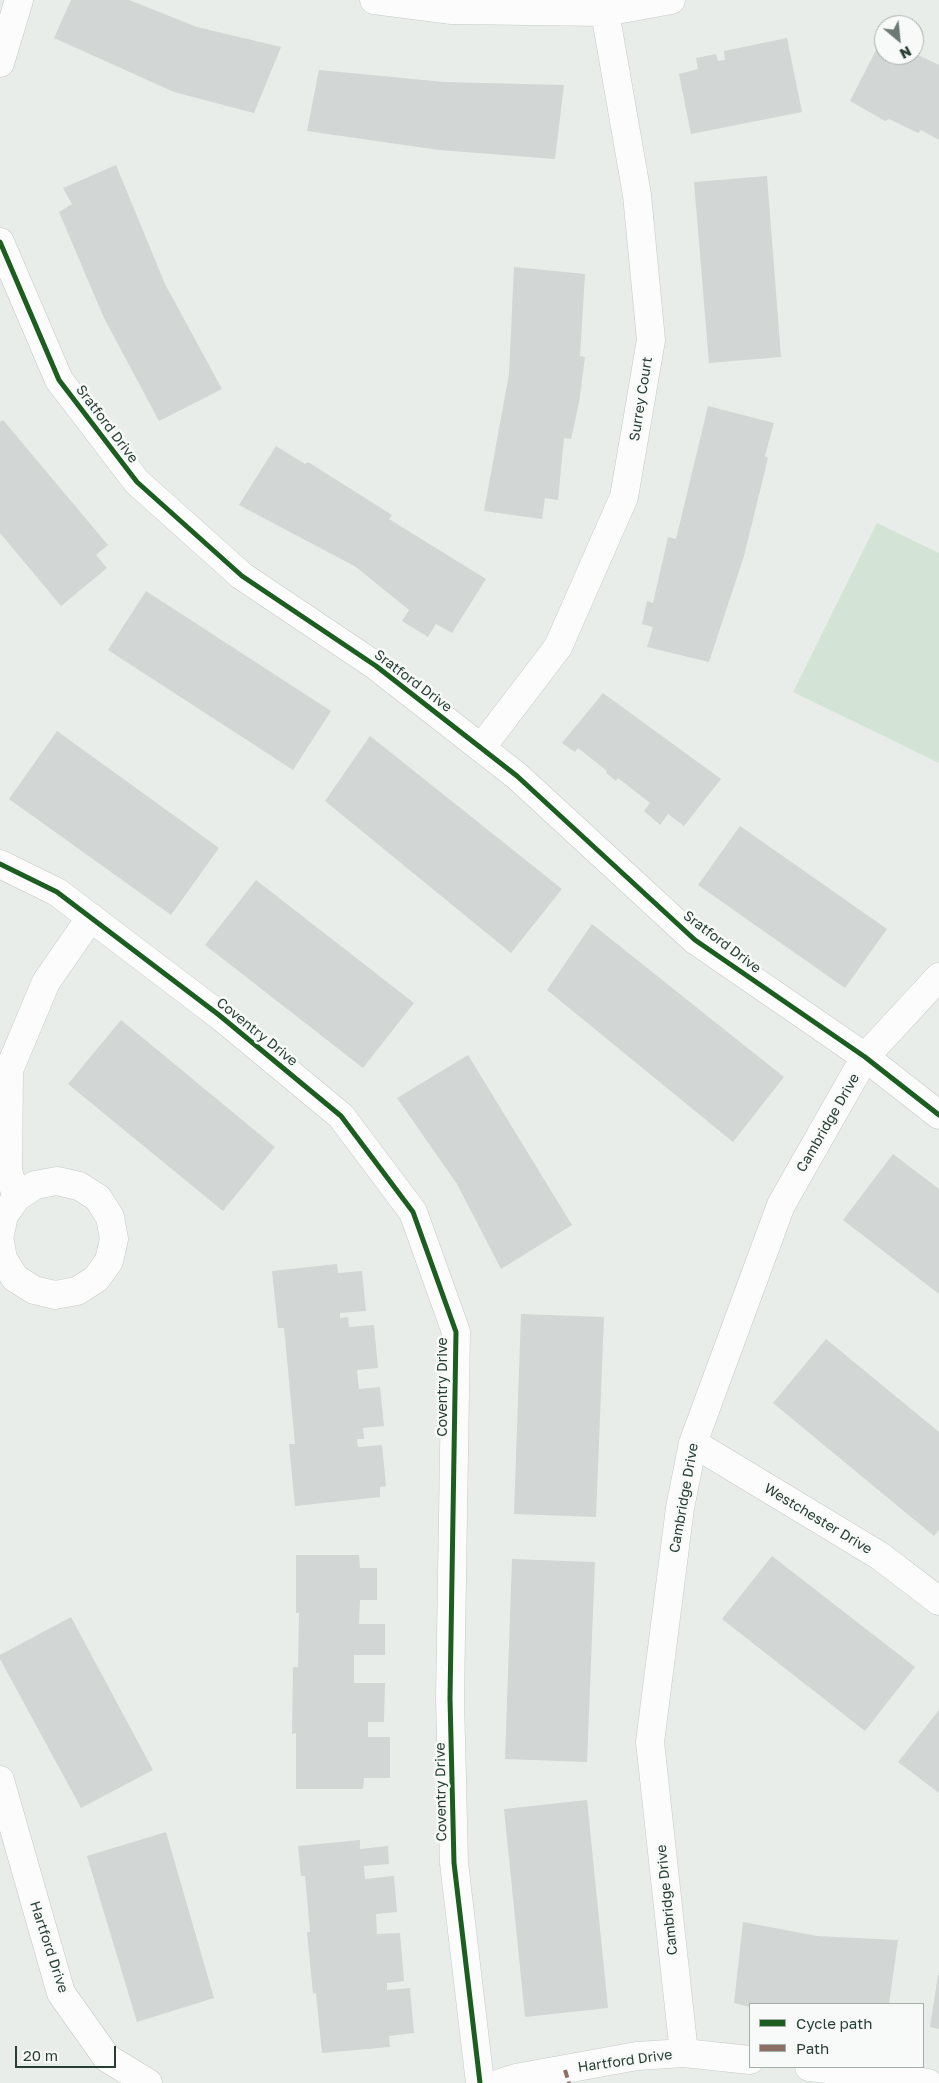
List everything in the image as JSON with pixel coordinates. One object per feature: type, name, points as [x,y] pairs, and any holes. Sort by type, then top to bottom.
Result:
[{"type":"street","points":[[0,63],[19,0]]},
{"type":"street","points":[[374,0],[452,10],[605,12],[671,0]]},
{"type":"street","name":"Surrey Court","points":[[481,748],[558,647],[624,497],[651,340],[637,195],[605,12]]},
{"type":"street","name":"Sratford Drive","points":[[0,242],[59,380],[137,482],[242,576],[376,666],[518,776],[695,940],[865,1057],[939,1115]]},
{"type":"street","name":"Coventry Drive","points":[[0,864],[57,892],[91,917],[218,1015],[341,1116],[413,1212],[456,1332],[450,1698],[454,1863],[480,2083]]},
{"type":"street","points":[[17,1197],[8,1172],[9,1070],[46,982],[91,917]]},
{"type":"street","name":"Cambridge Drive","points":[[684,2053],[650,1742],[680,1508],[693,1443],[781,1205],[865,1057],[939,977]]},
{"type":"street","points":[[0,1234],[4,1216],[17,1197],[35,1185],[58,1181],[80,1186],[98,1198],[110,1217],[114,1239],[109,1261],[96,1279],[77,1291],[55,1295],[34,1290],[15,1278],[3,1259],[0,1242]]},
{"type":"street","name":"Westchester Drive","points":[[693,1443],[880,1556],[939,1601]]},
{"type":"street","name":"Hartford Drive","points":[[0,1780],[61,1993],[106,2058],[148,2083]]},
{"type":"street","name":"Hartford Drive","points":[[500,2083],[516,2078],[637,2056],[684,2053],[749,2060]]},
{"type":"street","points":[[818,2068],[928,2083]]},
{"type":"green space","points":[[877,523],[939,553],[939,763],[793,692]]},
{"type":"building","points":[[71,0],[129,0],[197,27],[281,47],[254,113],[174,92],[54,38]]},
{"type":"building","points":[[787,38],[802,112],[691,134],[679,74],[698,69],[696,58],[716,54],[718,61],[725,60],[724,51]]},
{"type":"building","points":[[874,54],[874,65],[924,65],[924,58],[939,65],[939,140],[921,130],[918,133],[889,119],[885,121],[850,101]]},
{"type":"building","points":[[319,70],[444,82],[564,85],[555,159],[439,150],[307,131]]},
{"type":"building","points":[[116,165],[165,284],[222,389],[159,421],[104,318],[59,212],[72,204],[63,188]]},
{"type":"building","points":[[767,176],[781,357],[709,363],[694,182]]},
{"type":"building","points":[[514,267],[585,274],[580,356],[585,357],[579,403],[571,439],[564,438],[558,500],[545,498],[542,519],[484,511],[509,374]]},
{"type":"building","points":[[708,406],[774,423],[765,456],[768,458],[744,556],[709,662],[647,647],[653,627],[642,624],[647,601],[653,603],[668,537],[676,539]]},
{"type":"building","points":[[3,420],[108,545],[96,555],[107,568],[61,606],[0,533],[0,422]]},
{"type":"building","points":[[276,446],[305,464],[308,462],[392,515],[389,519],[486,579],[452,633],[436,624],[428,637],[402,621],[409,610],[356,567],[239,505]]},
{"type":"building","points":[[146,591],[331,711],[293,770],[108,650]]},
{"type":"building","points":[[603,693],[721,779],[684,826],[668,814],[660,825],[644,811],[650,803],[618,778],[616,781],[606,773],[607,771],[578,748],[575,752],[562,743]]},
{"type":"building","points":[[57,731],[219,848],[171,915],[9,799]]},
{"type":"building","points":[[370,736],[562,889],[511,953],[325,801]]},
{"type":"building","points":[[740,826],[887,929],[845,988],[698,885]]},
{"type":"building","points":[[256,880],[414,1003],[363,1068],[205,945]]},
{"type":"building","points":[[592,924],[784,1077],[733,1142],[547,990]]},
{"type":"building","points":[[121,1020],[275,1147],[223,1211],[68,1084]]},
{"type":"building","points":[[468,1055],[572,1225],[501,1269],[457,1184],[397,1098]]},
{"type":"building","points":[[893,1154],[939,1189],[939,1294],[843,1220]]},
{"type":"building","points":[[337,1264],[338,1273],[362,1271],[366,1311],[340,1313],[340,1318],[348,1317],[349,1327],[374,1325],[378,1368],[357,1370],[359,1389],[380,1387],[384,1426],[363,1428],[364,1439],[357,1439],[358,1447],[382,1445],[386,1486],[380,1487],[380,1497],[295,1506],[289,1444],[295,1444],[284,1328],[278,1328],[272,1271]]},
{"type":"building","points":[[521,1314],[604,1317],[596,1517],[514,1514]]},
{"type":"building","points":[[826,1339],[939,1432],[939,1530],[934,1536],[773,1403]]},
{"type":"building","points":[[296,1555],[359,1555],[360,1568],[377,1568],[377,1600],[360,1600],[359,1624],[385,1624],[385,1655],[354,1655],[354,1683],[385,1683],[384,1722],[368,1722],[368,1737],[390,1737],[390,1778],[364,1778],[363,1789],[296,1789],[296,1733],[292,1734],[293,1667],[298,1667],[299,1613],[296,1613]]},
{"type":"building","points":[[772,1556],[915,1667],[865,1731],[722,1619]]},
{"type":"building","points":[[512,1559],[595,1562],[587,1762],[505,1759]]},
{"type":"building","points":[[71,1617],[153,1770],[81,1808],[0,1659],[0,1655]]},
{"type":"building","points":[[939,1710],[939,1793],[898,1762]]},
{"type":"building","points":[[587,1800],[608,2008],[525,2017],[504,1809]]},
{"type":"building","points":[[166,1832],[214,1998],[137,2022],[87,1856]]},
{"type":"building","points":[[360,1840],[360,1849],[388,1846],[389,1864],[364,1866],[365,1879],[394,1876],[397,1912],[376,1914],[377,1934],[400,1933],[404,1981],[387,1983],[387,1990],[410,1988],[414,2033],[389,2036],[390,2047],[322,2053],[316,1993],[313,1994],[307,1932],[310,1932],[305,1876],[301,1876],[298,1846]]},
{"type":"building","points":[[743,1922],[817,1936],[898,1940],[889,2003],[749,2003],[749,2007],[734,2003]]},
{"type":"building","points":[[939,1975],[939,2029],[930,2027]]},
{"type":"marked path","points":[[565,2070],[569,2083]]},
{"type":"cycle path","points":[[0,242],[59,380],[137,482],[242,576],[376,666],[517,776],[695,940],[865,1057],[939,1115]]},
{"type":"cycle path","points":[[0,864],[57,892],[219,1015],[341,1116],[413,1212],[456,1332],[450,1698],[454,1863],[480,2083]]}]
